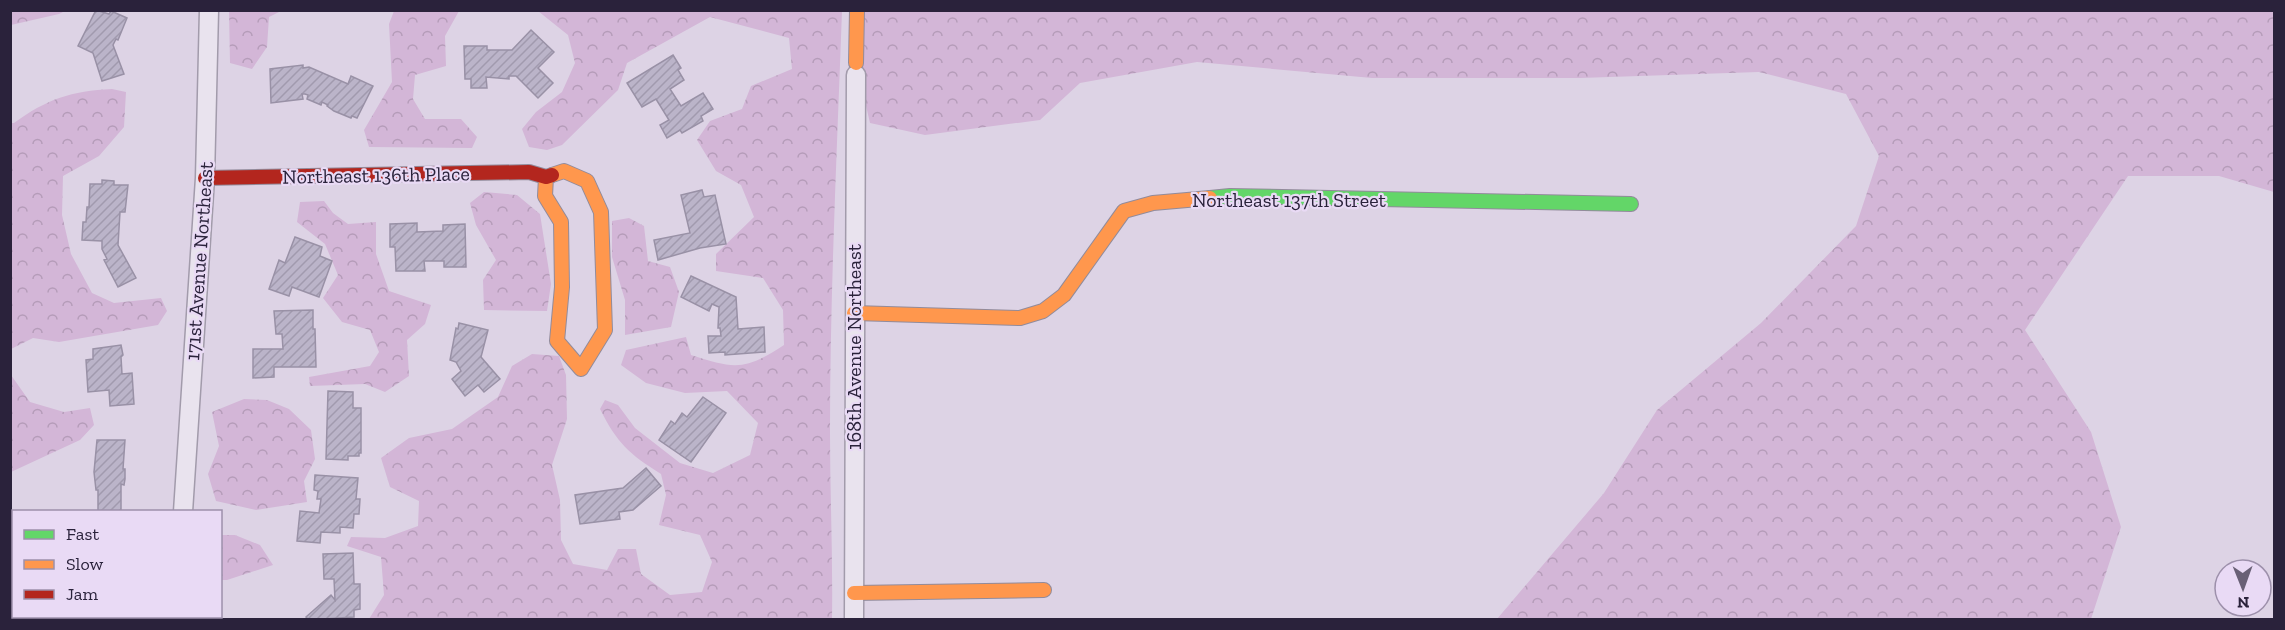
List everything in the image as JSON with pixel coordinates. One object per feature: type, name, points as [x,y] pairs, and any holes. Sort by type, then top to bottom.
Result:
[{"type":"street","name":"171st Avenue Northeast","points":[[183,510],[205,177],[209,10]]},
{"type":"street","name":"168th Avenue Northeast","points":[[854,620],[857,10]]},
{"type":"street","name":"Northeast 136th Place","points":[[205,177],[529,172],[546,177],[564,171],[587,181],[601,212],[605,330],[581,369],[557,341],[562,287],[561,222],[545,196],[546,177]]},
{"type":"street","name":"Northeast 137th Street","points":[[854,314],[1020,318],[1043,311],[1064,295],[1124,212],[1152,202],[1230,196],[1631,204]]},
{"type":"street","points":[[854,593],[1044,590]]},
{"type":"green space","points":[[11,10],[65,10],[65,11],[11,25]]},
{"type":"green space","points":[[229,11],[281,11],[269,17],[267,47],[252,69],[230,63]]},
{"type":"green space","points":[[394,11],[459,11],[445,36],[446,66],[415,75],[413,99],[425,119],[461,119],[477,137],[472,148],[369,147],[364,130],[392,82],[389,24]]},
{"type":"green space","points":[[538,11],[842,11],[831,327],[832,619],[369,619],[384,595],[381,557],[347,546],[351,537],[385,538],[418,526],[419,501],[390,487],[381,458],[409,438],[452,429],[498,397],[512,366],[532,354],[559,356],[566,375],[567,419],[552,465],[560,500],[561,540],[573,564],[607,570],[618,549],[636,549],[641,574],[670,595],[702,592],[712,562],[700,535],[659,525],[666,495],[661,474],[625,447],[612,431],[600,409],[605,400],[618,405],[635,428],[680,463],[713,473],[750,455],[758,423],[727,391],[685,393],[646,383],[621,365],[626,350],[686,337],[691,355],[718,363],[739,365],[759,360],[784,345],[783,310],[763,278],[716,271],[716,254],[754,217],[741,185],[716,171],[697,140],[710,121],[742,109],[751,86],[792,69],[789,38],[710,17],[627,63],[618,90],[562,145],[547,150],[529,147],[522,129],[536,112],[562,92],[575,63],[568,35]]},
{"type":"green space","points":[[857,11],[2274,11],[2274,192],[2219,176],[2128,176],[2025,330],[2091,432],[2121,527],[2091,619],[1497,619],[1604,493],[1657,410],[1761,323],[1856,226],[1879,156],[1846,94],[1759,72],[1580,78],[1372,78],[1197,62],[1080,83],[1040,120],[925,135],[870,123],[856,63]]},
{"type":"green space","points":[[112,89],[126,92],[124,127],[99,156],[63,176],[62,215],[71,254],[92,293],[114,303],[161,298],[167,311],[158,325],[59,342],[33,338],[11,349],[11,123],[60,98],[72,94]]},
{"type":"green space","points":[[484,192],[517,195],[540,214],[551,284],[547,311],[484,310],[483,280],[496,260],[476,225],[470,203]]},
{"type":"green space","points":[[324,201],[333,213],[348,224],[376,222],[376,254],[389,291],[431,305],[425,324],[407,340],[409,376],[385,392],[365,384],[310,386],[309,377],[370,366],[379,352],[370,330],[342,322],[323,298],[338,275],[325,244],[297,222],[300,202]]},
{"type":"green space","points":[[629,218],[644,226],[648,261],[670,267],[679,292],[671,327],[625,335],[625,300],[612,257],[612,221]]},
{"type":"green space","points":[[11,375],[30,402],[64,412],[90,408],[94,425],[80,440],[11,472]]},
{"type":"green space","points":[[244,399],[267,400],[289,409],[311,430],[315,459],[304,481],[307,502],[256,510],[216,501],[208,474],[219,446],[212,412]]},
{"type":"green space","points":[[222,535],[235,535],[260,545],[273,565],[222,580]]},
{"type":"building","points":[[96,10],[109,14],[111,11],[127,18],[118,40],[116,39],[113,45],[124,74],[102,81],[93,53],[78,46]]},
{"type":"building","points":[[531,30],[554,52],[538,68],[553,83],[538,98],[516,76],[509,76],[509,79],[486,77],[487,88],[471,88],[471,79],[465,79],[464,46],[487,46],[487,50],[512,50]]},
{"type":"building","points":[[673,55],[681,68],[678,70],[684,80],[670,89],[681,106],[703,93],[713,109],[701,116],[703,121],[682,133],[680,130],[667,138],[660,125],[669,120],[656,99],[642,107],[627,83]]},
{"type":"building","points":[[303,65],[303,68],[309,67],[348,84],[351,76],[373,86],[357,118],[334,111],[322,102],[321,105],[307,99],[308,95],[305,94],[302,94],[303,99],[271,103],[270,69]]},
{"type":"building","points":[[102,180],[114,181],[114,185],[128,185],[125,212],[120,212],[118,245],[136,278],[118,287],[104,260],[107,259],[102,249],[102,241],[82,240],[83,222],[86,222],[87,207],[89,207],[90,184],[102,184]]},
{"type":"building","points":[[702,190],[704,197],[715,195],[726,244],[700,248],[658,260],[654,240],[690,233],[681,195]]},
{"type":"building","points":[[417,223],[417,232],[443,231],[443,225],[465,224],[466,267],[444,267],[444,261],[424,261],[425,271],[396,271],[395,247],[390,247],[390,224]]},
{"type":"building","points":[[295,237],[322,247],[320,256],[332,261],[319,297],[292,287],[289,296],[269,289],[279,260],[285,263]]},
{"type":"building","points":[[691,276],[736,297],[738,329],[764,327],[765,352],[725,355],[725,352],[709,353],[708,336],[721,336],[720,328],[718,328],[719,307],[712,304],[709,311],[681,297]]},
{"type":"building","points":[[313,310],[316,367],[274,367],[274,377],[253,378],[253,349],[283,349],[282,334],[276,334],[274,311]]},
{"type":"building","points":[[459,323],[488,330],[481,357],[500,379],[484,392],[478,385],[465,396],[452,379],[461,371],[456,362],[450,360]]},
{"type":"building","points":[[121,345],[122,374],[132,373],[134,404],[110,406],[109,390],[88,392],[86,360],[93,359],[93,349]]},
{"type":"building","points":[[328,391],[353,392],[353,408],[361,408],[361,453],[359,456],[348,456],[348,460],[326,459]]},
{"type":"building","points":[[703,397],[726,413],[691,462],[659,440],[671,421],[675,424],[682,413],[687,417]]},
{"type":"building","points":[[97,440],[125,440],[123,469],[125,469],[125,479],[124,485],[121,484],[121,510],[98,510],[98,490],[96,490],[94,472]]},
{"type":"building","points":[[646,468],[661,486],[633,510],[619,512],[620,519],[580,524],[575,495],[623,488]]},
{"type":"building","points":[[315,475],[358,478],[356,499],[360,499],[359,514],[354,514],[353,528],[340,527],[340,533],[321,532],[320,543],[297,541],[300,511],[319,513],[321,499],[317,499],[318,491],[314,490]]},
{"type":"building","points":[[353,553],[354,584],[360,584],[360,609],[354,610],[354,617],[309,620],[306,617],[331,595],[335,600],[334,579],[324,579],[323,554]]},
{"type":"building","points":[[12,556],[12,620],[10,619],[10,558]]},
{"type":"traffic: fast","points":[[1210,198],[1230,196],[1631,204]]},
{"type":"traffic: slow","points":[[856,63],[857,10]]},
{"type":"traffic: slow","points":[[546,177],[545,196],[561,222],[562,287],[557,341],[581,369],[605,330],[601,212],[587,181],[564,171],[552,175]]},
{"type":"traffic: slow","points":[[854,313],[1020,318],[1043,311],[1064,295],[1124,211],[1153,203],[1210,198]]},
{"type":"traffic: slow","points":[[854,593],[1044,590]]},
{"type":"traffic: jam","points":[[205,178],[529,172],[546,177],[552,175]]}]
